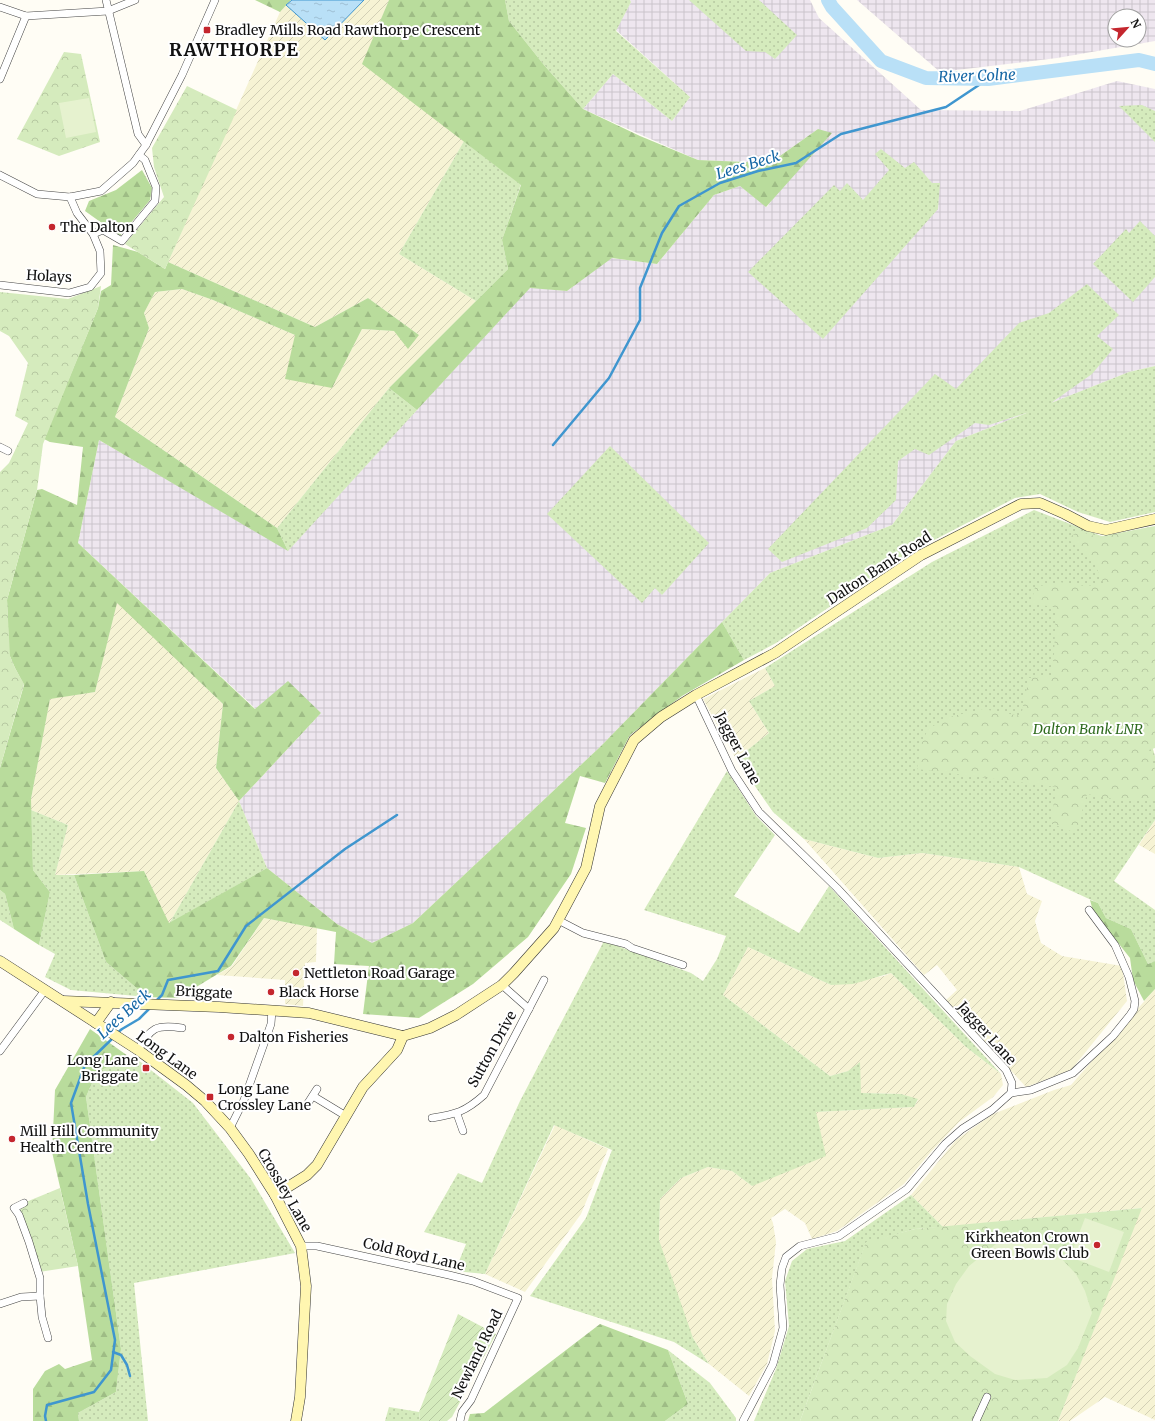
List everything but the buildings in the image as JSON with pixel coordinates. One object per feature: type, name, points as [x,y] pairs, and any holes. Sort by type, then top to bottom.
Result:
[{"type":"street","points":[[106,0],[138,134],[146,145]]},
{"type":"street","points":[[0,6],[26,16],[108,11],[136,0]]},
{"type":"street","points":[[0,175],[37,194],[70,197],[101,191],[133,163],[146,145],[182,75],[215,0]]},
{"type":"street","points":[[0,78],[26,16]]},
{"type":"street","points":[[93,234],[103,230],[122,241],[155,201],[156,187],[145,160],[139,155]]},
{"type":"street","name":"Holays","points":[[0,285],[68,293],[90,287],[101,274],[100,251],[93,234],[77,212],[70,197]]},
{"type":"street","points":[[0,447],[8,451]]},
{"type":"street","name":"Dalton Bank Road","points":[[403,1036],[430,1028],[456,1015],[502,985],[554,928],[586,868],[600,806],[634,740],[661,717],[696,695],[775,653],[921,555],[1021,504],[1040,503],[1088,526],[1106,530],[1155,519]]},
{"type":"street","name":"Jagger Lane","points":[[696,695],[732,771],[759,812],[837,888],[1006,1070],[1012,1083],[1012,1093]]},
{"type":"street","points":[[743,1421],[773,1364],[783,1328],[780,1285],[782,1268],[786,1257],[800,1246],[839,1236],[907,1189],[944,1144],[962,1129],[992,1110],[1012,1093],[1031,1090],[1074,1073],[1113,1036],[1130,1015],[1134,1009],[1135,1001],[1129,977],[1115,944],[1089,910]]},
{"type":"street","points":[[558,920],[583,933],[626,944],[632,948],[683,965]]},
{"type":"street","name":"Long Lane","points":[[0,961],[63,1000],[138,1050],[186,1085],[205,1101],[230,1128]]},
{"type":"street","name":"Sutton Drive","points":[[432,1118],[457,1114],[473,1105],[484,1095],[544,980]]},
{"type":"street","name":"Sutton Drive","points":[[502,985],[529,1009]]},
{"type":"street","points":[[0,1051],[45,990]]},
{"type":"street","name":"Briggate","points":[[63,1000],[272,1010],[308,1014],[403,1036]]},
{"type":"street","points":[[100,1026],[111,1002]]},
{"type":"street","points":[[230,1128],[244,1100],[271,1024],[272,1010]]},
{"type":"street","points":[[138,1050],[147,1035],[157,1028],[168,1026],[182,1028]]},
{"type":"street","points":[[275,1195],[307,1176],[317,1165],[363,1087],[397,1050],[403,1036]]},
{"type":"street","points":[[308,1103],[317,1089]]},
{"type":"street","points":[[313,1096],[346,1116]]},
{"type":"street","points":[[457,1114],[463,1131]]},
{"type":"street","name":"Crossley Lane","points":[[230,1128],[249,1154],[275,1195],[302,1246],[306,1286],[300,1397],[296,1421]]},
{"type":"street","points":[[24,1203],[14,1208],[19,1215],[40,1278],[42,1317],[48,1338]]},
{"type":"street","name":"Cold Royd Lane","points":[[302,1246],[317,1246],[449,1275],[473,1281],[518,1298]]},
{"type":"street","points":[[0,1304],[21,1297],[40,1296]]},
{"type":"street","name":"Newland Road","points":[[460,1421],[462,1412],[471,1400],[518,1298]]},
{"type":"street","points":[[976,1421],[987,1398]]},
{"type":"shaded area","points":[[291,0],[389,0],[363,64],[464,141],[399,254],[476,301],[389,388],[277,528],[115,417],[149,328],[144,313],[155,292],[182,289],[213,300],[295,335],[332,388],[362,329],[394,331],[419,335],[368,298],[315,327],[168,262],[280,12]]},
{"type":"shaded area","points":[[630,0],[810,0],[819,18],[921,110],[1020,111],[1117,81],[1155,89],[1155,366],[1129,372],[956,441],[892,525],[770,573],[601,746],[413,923],[372,943],[337,924],[267,868],[239,801],[321,713],[256,709],[78,543],[99,440],[288,550],[530,287],[567,291],[611,258],[657,264],[714,195],[740,186],[767,207],[818,129],[770,163],[698,160],[583,109],[613,74],[672,121],[690,97],[616,30],[631,2]]},
{"type":"shaded area","points":[[857,0],[1155,0],[1155,41],[1147,42],[1147,8],[1107,8],[1107,48],[1115,48],[1057,58],[940,72]]},
{"type":"shaded area","points":[[117,602],[223,704],[216,768],[239,801],[169,924],[144,871],[55,875],[68,825],[31,810],[31,799],[50,698],[95,692]]},
{"type":"shaded area","points":[[765,668],[775,686],[749,701],[769,733],[736,759],[703,699]]},
{"type":"shaded area","points":[[1155,820],[1155,854],[1139,845]]},
{"type":"shaded area","points":[[804,839],[878,858],[922,853],[1019,867],[1027,894],[1042,901],[1035,921],[1041,943],[1062,956],[1122,966],[1127,1001],[1071,1070],[1026,1087],[946,1000],[957,990],[937,965],[924,975]]},
{"type":"shaded area","points":[[264,918],[317,928],[316,962],[305,963],[303,1006],[285,1004],[285,980],[217,975],[232,966]]},
{"type":"shaded area","points":[[748,947],[831,985],[884,976],[891,973],[966,1047],[1001,1074],[1003,1085],[993,1097],[959,1122],[904,1184],[837,1231],[812,1239],[805,1223],[785,1209],[771,1218],[776,1242],[772,1278],[775,1331],[767,1364],[749,1396],[709,1364],[693,1338],[673,1293],[659,1240],[660,1199],[681,1178],[708,1167],[732,1171],[752,1186],[816,1112],[914,1107],[918,1100],[901,1094],[860,1093],[848,1071],[830,1076],[723,995]]},
{"type":"shaded area","points":[[1155,989],[1155,1420],[1105,1397],[1070,1421],[1058,1421],[1141,1208],[943,1227],[911,1195],[956,1140],[993,1114],[1054,1090],[1071,1085]]},
{"type":"shaded area","points":[[555,1125],[608,1149],[581,1214],[525,1292],[485,1274]]},
{"type":"green space","points":[[255,0],[291,0],[280,12]]},
{"type":"green space","points":[[389,0],[505,0],[509,21],[544,65],[583,109],[640,136],[698,160],[770,163],[818,129],[832,133],[766,207],[740,186],[714,195],[657,264],[612,258],[567,291],[530,288],[417,410],[389,388],[508,269],[502,240],[521,185],[362,64]]},
{"type":"green space","points":[[505,0],[630,0],[631,2],[616,31],[690,97],[672,121],[613,74],[583,109],[544,65],[509,21]]},
{"type":"green space","points":[[689,0],[759,0],[797,35],[775,59],[765,52],[746,51]]},
{"type":"green space","points":[[64,52],[81,54],[100,142],[59,156],[17,139]]},
{"type":"green space","points":[[187,86],[237,110],[165,269],[125,244],[164,197],[154,167],[152,148]]},
{"type":"green space","points":[[89,98],[96,132],[66,138],[59,103]]},
{"type":"green space","points":[[1142,105],[1155,111],[1155,142],[1119,106]]},
{"type":"green space","points":[[464,141],[521,184],[502,240],[508,269],[476,301],[399,254]]},
{"type":"green space","points":[[881,149],[905,168],[914,162],[932,183],[940,183],[938,209],[823,339],[748,272],[834,185],[840,191],[847,183],[863,200],[889,170],[875,154]]},
{"type":"green space","points":[[142,170],[152,188],[150,200],[120,236],[85,211],[89,201],[116,190]]},
{"type":"green space","points":[[1140,221],[1155,236],[1155,277],[1133,302],[1093,264],[1126,229],[1129,233]]},
{"type":"green space","points":[[113,245],[138,252],[165,269],[168,262],[315,327],[368,298],[419,335],[408,349],[394,331],[362,329],[332,388],[285,379],[295,335],[213,300],[182,289],[155,292],[144,313],[149,328],[115,417],[277,528],[288,551],[99,440],[78,543],[255,709],[288,681],[321,713],[239,801],[216,768],[223,704],[117,603],[95,692],[50,699],[31,799],[33,870],[50,892],[39,945],[14,929],[5,894],[0,890],[0,768],[24,685],[9,654],[7,600],[37,490],[42,489],[77,505],[83,447],[50,442],[44,439],[98,308],[101,291],[111,285]]},
{"type":"green space","points":[[1087,284],[1119,315],[1097,336],[1113,349],[1092,374],[1051,403],[1129,372],[1155,366],[1155,512],[1110,522],[1078,512],[1040,494],[1015,498],[911,552],[776,643],[744,660],[722,622],[770,573],[892,525],[956,441],[1029,412],[989,425],[975,423],[929,455],[915,449],[898,461],[896,500],[867,528],[782,562],[768,549],[935,374],[956,389],[1019,323],[1049,313]]},
{"type":"green space","points":[[101,286],[98,308],[43,444],[37,490],[7,600],[10,656],[24,684],[0,768],[0,472],[9,463],[28,423],[15,416],[28,363],[9,336],[0,331],[0,292],[68,299]]},
{"type":"green space","points":[[389,388],[417,410],[288,551],[277,528]]},
{"type":"green space","points":[[610,446],[709,543],[662,595],[655,588],[642,603],[547,514]]},
{"type":"green space","points":[[1034,510],[1104,537],[1155,745],[1152,746],[1155,756],[1155,820],[1114,881],[1155,910],[1155,961],[1148,964],[1131,929],[1106,918],[1098,903],[1019,867],[922,853],[878,858],[804,839],[773,812],[736,759],[769,733],[749,701],[775,686],[765,668],[932,562]]},
{"type":"green space","name":"Dalton Bank LNR","points":[[1155,526],[1155,748],[1149,750],[1155,769],[1155,800],[1119,800],[1087,794],[1076,833],[1050,823],[1057,787],[917,769],[921,745],[928,729],[949,717],[983,709],[1021,716],[1029,678],[1051,676],[1054,655],[1056,607],[1031,604],[1035,587],[1059,582],[1085,586],[1104,584],[1094,563],[1084,550],[1067,539],[1079,531],[1097,537]]},
{"type":"green space","points":[[722,622],[744,660],[682,696],[630,735],[605,783],[580,776],[565,823],[586,828],[571,874],[528,937],[473,984],[419,1018],[363,1014],[369,966],[334,964],[336,932],[264,918],[231,966],[178,998],[147,997],[106,962],[74,875],[144,871],[169,923],[267,868],[337,924],[372,943],[413,923],[601,746]]},
{"type":"green space","points":[[727,771],[756,816],[775,835],[734,896],[799,933],[829,886],[1001,1074],[966,1047],[891,973],[853,984],[831,985],[748,947],[723,995],[830,1076],[848,1071],[860,1062],[861,1093],[901,1094],[918,1099],[914,1107],[816,1112],[826,1156],[752,1186],[732,1171],[708,1167],[681,1178],[660,1199],[659,1240],[693,1338],[709,1364],[674,1342],[530,1296],[586,1218],[612,1150],[554,1125],[485,1274],[455,1271],[466,1244],[424,1232],[458,1173],[482,1183],[520,1101],[604,941],[691,973],[703,981],[717,959],[726,936],[644,910]]},
{"type":"green space","points":[[239,801],[267,868],[169,924]]},
{"type":"green space","points":[[31,810],[68,825],[55,875],[74,875],[106,962],[147,997],[71,990],[45,977],[55,954],[39,945],[50,892],[33,870]]},
{"type":"green space","points":[[0,890],[5,894],[14,929],[0,920]]},
{"type":"green space","points":[[1090,900],[1098,903],[1106,918],[1131,929],[1148,964],[1155,961],[1155,989],[1144,1001],[1133,980],[1130,958],[1093,911]]},
{"type":"green space","points":[[90,1029],[128,1056],[96,1073],[86,1097],[121,1349],[116,1392],[78,1413],[79,1421],[33,1421],[33,1389],[45,1371],[59,1364],[65,1369],[92,1360],[78,1266],[52,1152],[55,1090]]},
{"type":"green space","points":[[128,1056],[138,1060],[193,1103],[251,1179],[295,1253],[134,1283],[148,1421],[79,1421],[78,1413],[116,1392],[121,1349],[86,1097],[96,1073]]},
{"type":"green space","points":[[60,1188],[78,1266],[39,1272],[17,1209],[26,1202]]},
{"type":"green space","points":[[911,1195],[943,1227],[915,1229],[866,1243],[800,1421],[754,1421],[776,1369],[789,1326],[785,1281],[792,1261],[807,1249],[845,1241]]},
{"type":"green space","points":[[1142,1208],[1058,1421],[800,1421],[866,1242],[915,1229]]},
{"type":"green space","name":"Kirkheaton Crown Green Bowls Club","points":[[1085,1218],[1124,1232],[1109,1272],[1070,1257]]},
{"type":"green space","points":[[1010,1239],[1039,1242],[1058,1255],[1076,1274],[1085,1291],[1092,1313],[1078,1348],[1067,1365],[1047,1378],[1015,1380],[995,1374],[970,1356],[955,1342],[946,1321],[947,1304],[956,1284],[969,1266],[996,1244]]},
{"type":"green space","points":[[458,1314],[496,1334],[452,1417],[447,1421],[420,1421],[419,1412]]},
{"type":"green space","points":[[600,1324],[668,1350],[688,1404],[665,1421],[468,1421],[470,1414],[484,1413]]},
{"type":"green space","points":[[668,1350],[710,1383],[736,1418],[736,1421],[665,1421],[688,1404]]},
{"type":"green space","points":[[389,1407],[419,1412],[420,1421],[385,1421]]},
{"type":"water","points":[[292,0],[364,0],[325,40],[286,5]]},
{"type":"waterway","name":"River Colne","points":[[828,0],[832,7],[881,61],[926,78],[988,79],[1139,60],[1155,64]]},
{"type":"waterway","name":"Lees Beck","points":[[553,445],[609,378],[640,320],[640,288],[662,233],[679,206],[720,183],[758,171],[796,163],[841,134],[946,107],[988,79]]},
{"type":"waterway","name":"Lees Beck","points":[[155,1002],[162,995],[168,980],[218,971],[246,926],[345,849],[397,815]]},
{"type":"waterway","name":"Lees Beck","points":[[117,1033],[139,1019],[151,1007]]},
{"type":"waterway","name":"Lees Beck","points":[[46,1421],[45,1416],[47,1405],[94,1392],[111,1370],[115,1340],[88,1204],[71,1103],[85,1065],[114,1037]]},
{"type":"waterway","points":[[113,1352],[121,1355],[127,1365],[130,1376]]},
{"type":"place","name":"Bradley Mills Road Rawthorpe Crescent","points":[[207,30]]},
{"type":"place","name":"The Dalton","points":[[52,227]]},
{"type":"place","name":"Nettleton Road Garage","points":[[296,973]]},
{"type":"place","name":"Black Horse","points":[[271,992]]},
{"type":"place","name":"Dalton Fisheries","points":[[231,1037]]},
{"type":"place","name":"Long Lane Briggate","points":[[146,1068]]},
{"type":"place","name":"Long Lane Crossley Lane","points":[[210,1097]]},
{"type":"place","name":"Mill Hill Community Health Centre","points":[[12,1139]]},
{"type":"place","name":"Kirkheaton Crown Green Bowls Club","points":[[1097,1245]]},
{"type":"district","name":"RAWTHORPE","points":[[234,50]]}]
